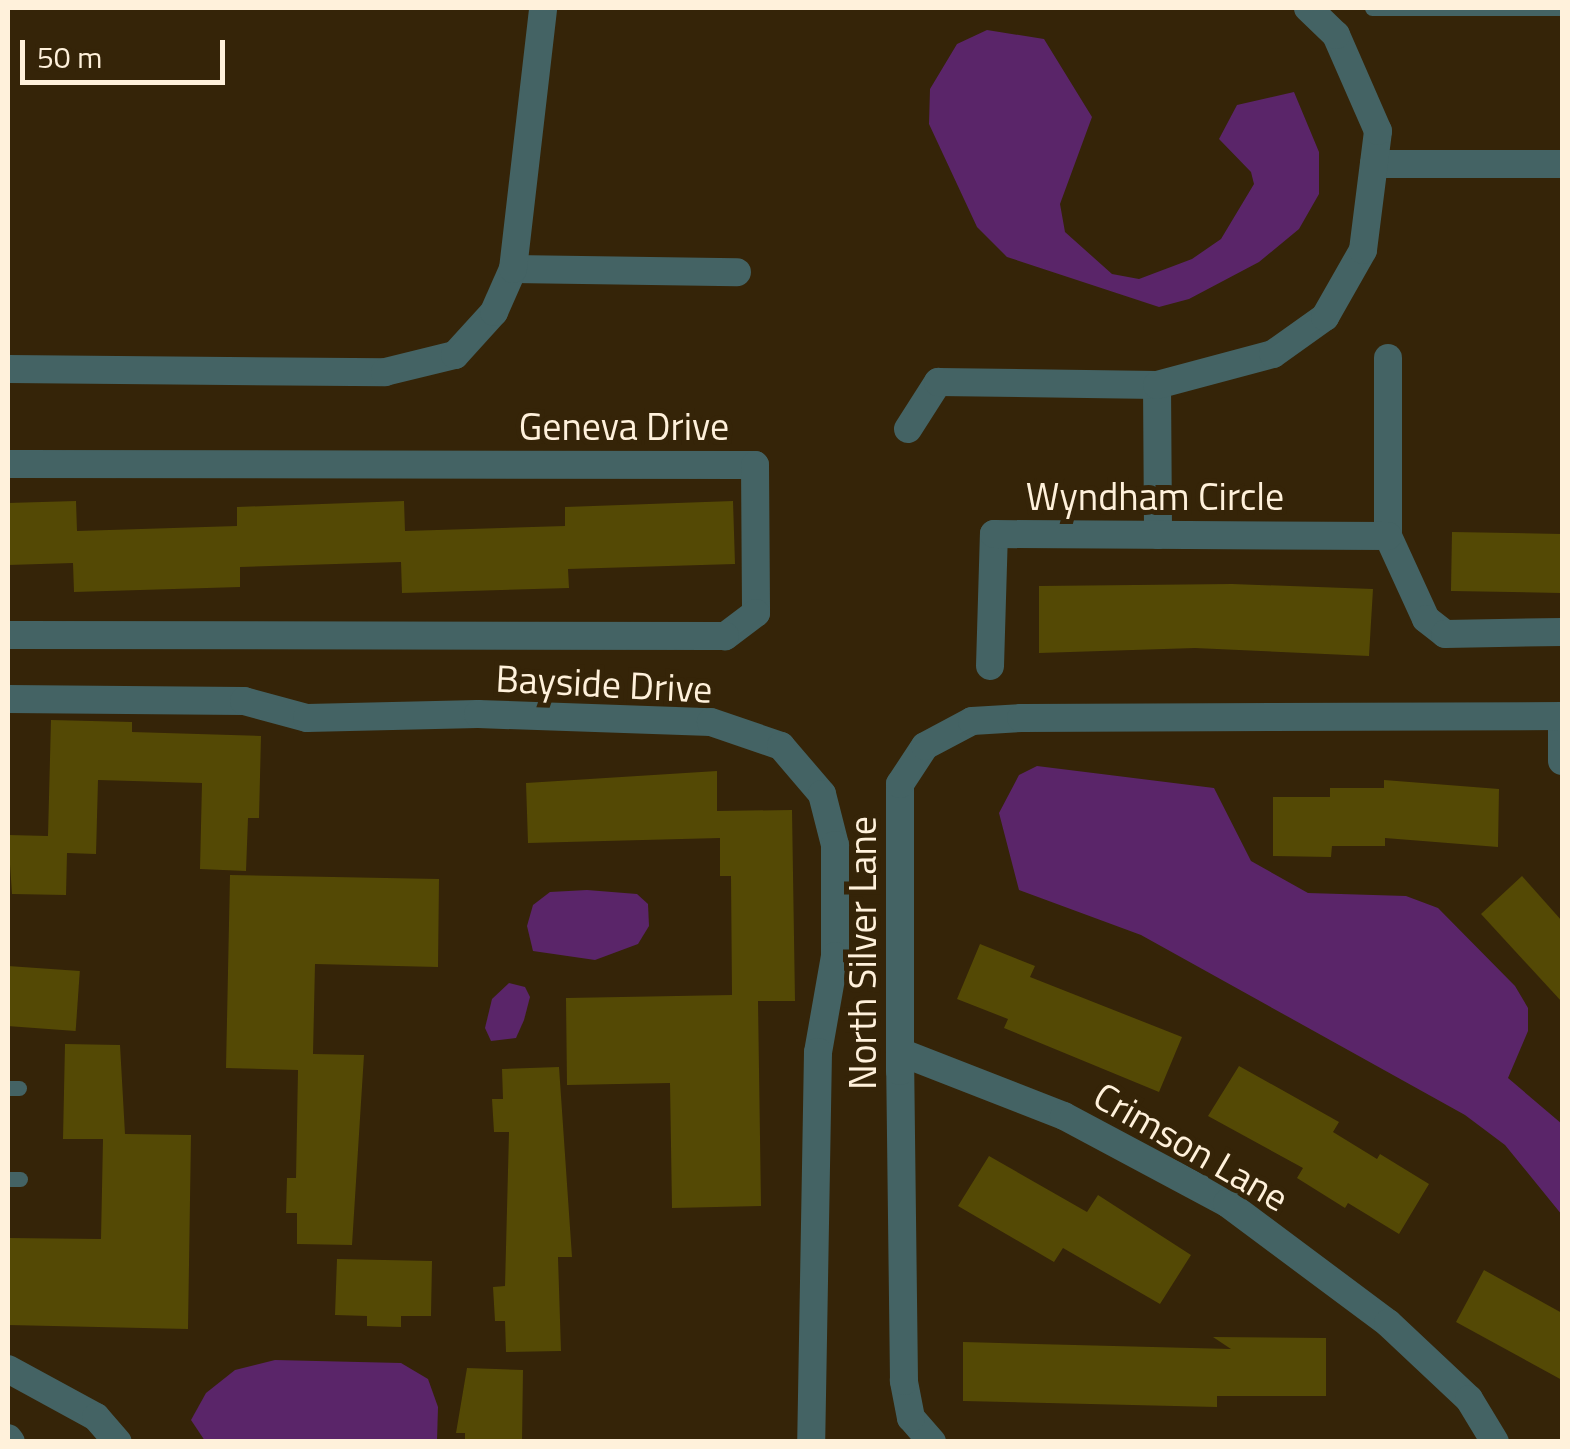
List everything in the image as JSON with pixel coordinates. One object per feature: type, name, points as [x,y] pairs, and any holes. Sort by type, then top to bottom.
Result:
[{"type":"street","points":[[8,369],[384,372],[455,355],[494,312],[513,270],[543,8]]},
{"type":"street","points":[[908,429],[938,382],[1157,386],[1273,354],[1325,317],[1363,250],[1378,131],[1336,35],[1308,8]]},
{"type":"street","points":[[1374,164],[1562,164]]},
{"type":"street","points":[[513,270],[737,272]]},
{"type":"street","points":[[1388,358],[1388,536],[1426,619],[1445,634],[1562,632]]},
{"type":"street","points":[[1157,386],[1158,534]]},
{"type":"street","name":"Geneva Drive","points":[[8,464],[756,465],[756,613],[726,636],[8,636]]},
{"type":"street","name":"Wyndham Circle","points":[[990,666],[994,534],[1388,536]]},
{"type":"street","name":"Bayside Drive","points":[[8,699],[244,701],[307,718],[478,714],[711,722],[781,746],[822,794],[836,845],[835,956],[818,1052],[812,1442]]},
{"type":"street","points":[[1562,718],[1562,761]]},
{"type":"street","name":"North Silver Lane","points":[[932,1442],[911,1418],[904,1381],[900,1052],[900,784],[926,746],[972,721],[1562,718]]},
{"type":"street","name":"Crimson Lane","points":[[900,1052],[1064,1116],[1227,1204],[1388,1323],[1470,1399],[1496,1442]]},
{"type":"street","points":[[8,1368],[96,1417],[118,1442]]},
{"type":"lane","points":[[1372,8],[1562,8]]},
{"type":"shaded area","points":[[987,30],[1044,39],[1092,117],[1060,204],[1065,232],[1112,274],[1139,279],[1192,259],[1221,239],[1254,184],[1251,172],[1219,139],[1237,105],[1294,92],[1319,152],[1319,194],[1299,229],[1259,262],[1189,299],[1159,307],[1007,257],[977,227],[929,124],[930,89],[957,44]]},
{"type":"shaded area","points":[[1037,766],[1214,788],[1251,861],[1308,893],[1406,896],[1438,908],[1515,986],[1528,1008],[1528,1031],[1508,1078],[1562,1124],[1562,1215],[1505,1145],[1465,1115],[1141,935],[1019,890],[999,813],[1019,775]]},
{"type":"shaded area","points":[[550,892],[637,894],[648,904],[649,926],[638,944],[595,960],[533,951],[527,926],[533,905]]},
{"type":"shaded area","points":[[509,983],[525,987],[530,997],[524,1020],[516,1038],[491,1041],[485,1028],[492,999]]},
{"type":"shaded area","points":[[275,1360],[401,1363],[428,1379],[438,1407],[437,1441],[205,1441],[191,1420],[206,1393],[235,1370]]},
{"type":"building","points":[[76,501],[77,531],[237,526],[237,507],[404,501],[405,531],[565,526],[565,507],[733,501],[735,564],[568,569],[569,588],[402,593],[401,562],[240,567],[240,587],[74,592],[73,563],[8,565],[8,503]]},
{"type":"building","points":[[1452,532],[1562,534],[1561,593],[1451,591]]},
{"type":"building","points":[[1232,584],[1373,589],[1369,656],[1195,648],[1039,653],[1039,586]]},
{"type":"building","points":[[51,720],[132,722],[132,732],[261,736],[259,818],[248,818],[246,871],[200,869],[202,783],[98,780],[96,854],[67,853],[66,895],[12,894],[8,835],[48,836]]},
{"type":"building","points":[[717,771],[717,811],[792,810],[795,1001],[758,1001],[761,1206],[672,1208],[670,1083],[567,1085],[566,998],[732,995],[731,876],[720,876],[720,838],[528,843],[526,783]]},
{"type":"building","points":[[1384,780],[1499,789],[1498,847],[1385,838],[1385,846],[1332,846],[1331,857],[1273,856],[1273,797],[1330,797],[1330,788],[1384,788]]},
{"type":"building","points":[[230,875],[439,879],[438,967],[315,964],[313,1054],[364,1055],[352,1245],[297,1244],[297,1213],[286,1213],[287,1178],[296,1178],[298,1070],[226,1068]]},
{"type":"building","points":[[1522,876],[1562,921],[1562,1002],[1481,914]]},
{"type":"building","points":[[980,944],[1035,966],[1030,977],[1182,1037],[1159,1092],[1004,1028],[1008,1019],[957,999]]},
{"type":"building","points":[[8,966],[80,971],[76,1031],[8,1026]]},
{"type":"building","points":[[65,1044],[120,1045],[125,1134],[191,1135],[188,1329],[8,1325],[8,1238],[101,1239],[103,1139],[63,1139]]},
{"type":"building","points":[[1239,1066],[1339,1122],[1333,1132],[1377,1159],[1380,1154],[1429,1184],[1399,1234],[1348,1203],[1345,1208],[1297,1178],[1303,1168],[1208,1116]]},
{"type":"building","points":[[559,1067],[572,1257],[558,1257],[561,1351],[506,1352],[505,1321],[495,1321],[493,1287],[505,1286],[509,1132],[494,1132],[492,1099],[503,1099],[502,1069]]},
{"type":"building","points":[[989,1156],[1087,1212],[1098,1195],[1191,1255],[1160,1304],[1063,1248],[1054,1262],[958,1206]]},
{"type":"building","points":[[337,1259],[432,1261],[431,1316],[401,1316],[401,1327],[367,1326],[367,1316],[335,1315]]},
{"type":"building","points":[[1484,1270],[1562,1313],[1562,1380],[1456,1322]]},
{"type":"building","points":[[1213,1337],[1326,1338],[1326,1396],[1217,1396],[1217,1407],[963,1401],[963,1342],[1231,1349]]},
{"type":"building","points":[[467,1368],[523,1370],[522,1442],[465,1442],[465,1433],[456,1433]]}]
